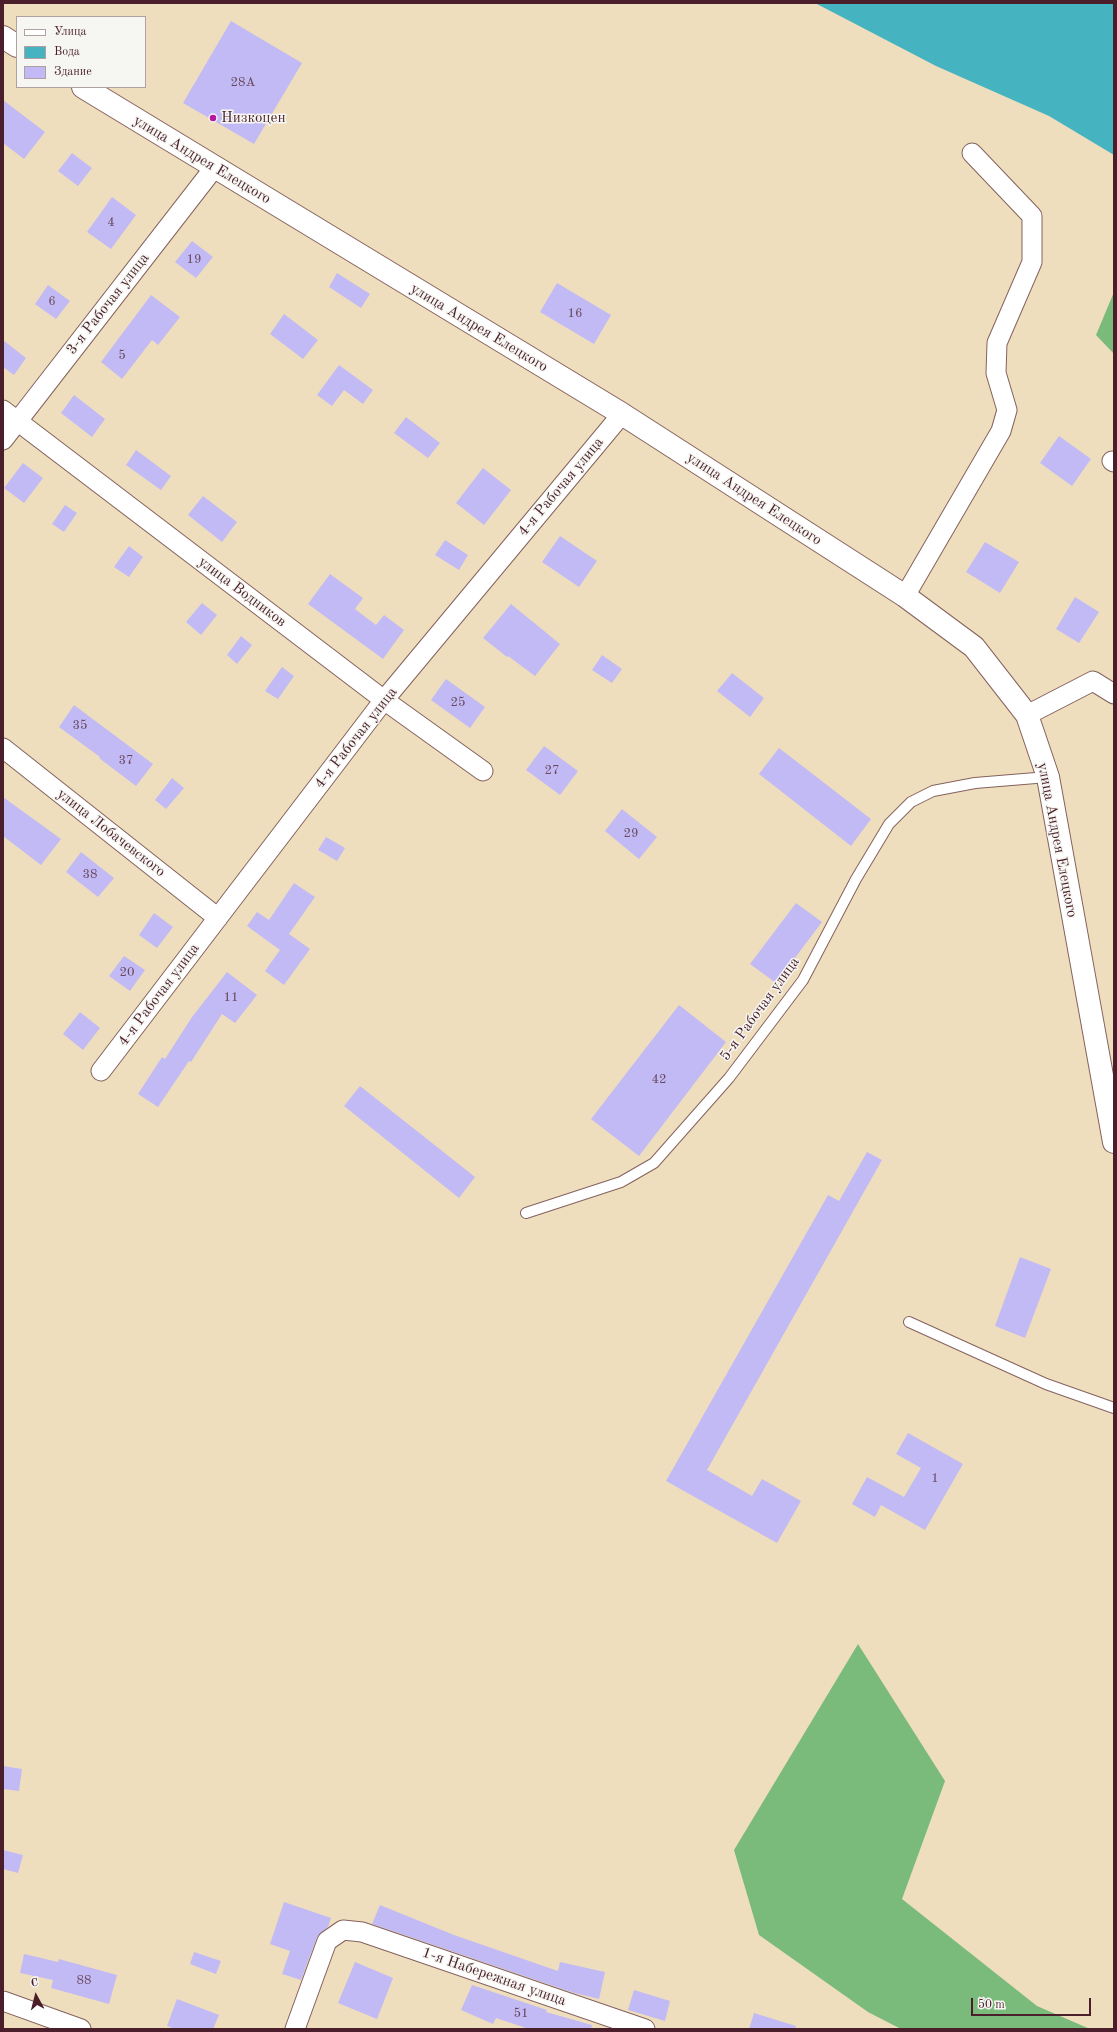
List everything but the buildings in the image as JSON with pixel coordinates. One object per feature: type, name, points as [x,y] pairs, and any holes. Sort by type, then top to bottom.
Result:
[{"type":"main road","points":[[3,37],[16,45]]},
{"type":"main road","name":"улица Андрея Елецкого","points":[[85,88],[214,168],[622,414],[905,596],[974,647],[1027,715],[1048,777],[1114,1142]]},
{"type":"street","points":[[905,596],[1002,430],[1007,410],[996,373],[997,343],[1032,262],[1032,216],[972,153]]},
{"type":"street","name":"3-я Рабочая улица","points":[[3,440],[10,415],[214,168]]},
{"type":"street","name":"4-я Рабочая улица","points":[[101,1071],[384,700],[622,414]]},
{"type":"street","name":"улица Водников","points":[[10,415],[384,700],[483,771]]},
{"type":"street","points":[[1027,715],[1093,681],[1114,694]]},
{"type":"street","name":"улица Лобачевского","points":[[3,748],[218,918]]},
{"type":"street","name":"1-я Набережная улица","points":[[295,2029],[327,1941],[343,1930],[362,1932],[645,2029]]},
{"type":"street","points":[[3,2001],[81,2029]]},
{"type":"lane","name":"5-я Рабочая улица","points":[[526,1213],[622,1182],[654,1163],[729,1078],[803,980],[856,879],[886,830],[911,802],[933,790],[975,783],[1048,777]]},
{"type":"lane","points":[[909,1322],[1046,1384],[1114,1408]]},
{"type":"green space","points":[[1114,292],[1114,354],[1096,335]]},
{"type":"green space","points":[[858,1644],[945,1781],[902,1899],[1037,2006],[1090,2029],[901,2029],[868,2012],[759,1935],[734,1850]]},
{"type":"water","points":[[815,3],[1114,3],[1114,155],[1049,116],[936,66]]},
{"type":"place","name":"Низкоцен","points":[[213,118]]}]
